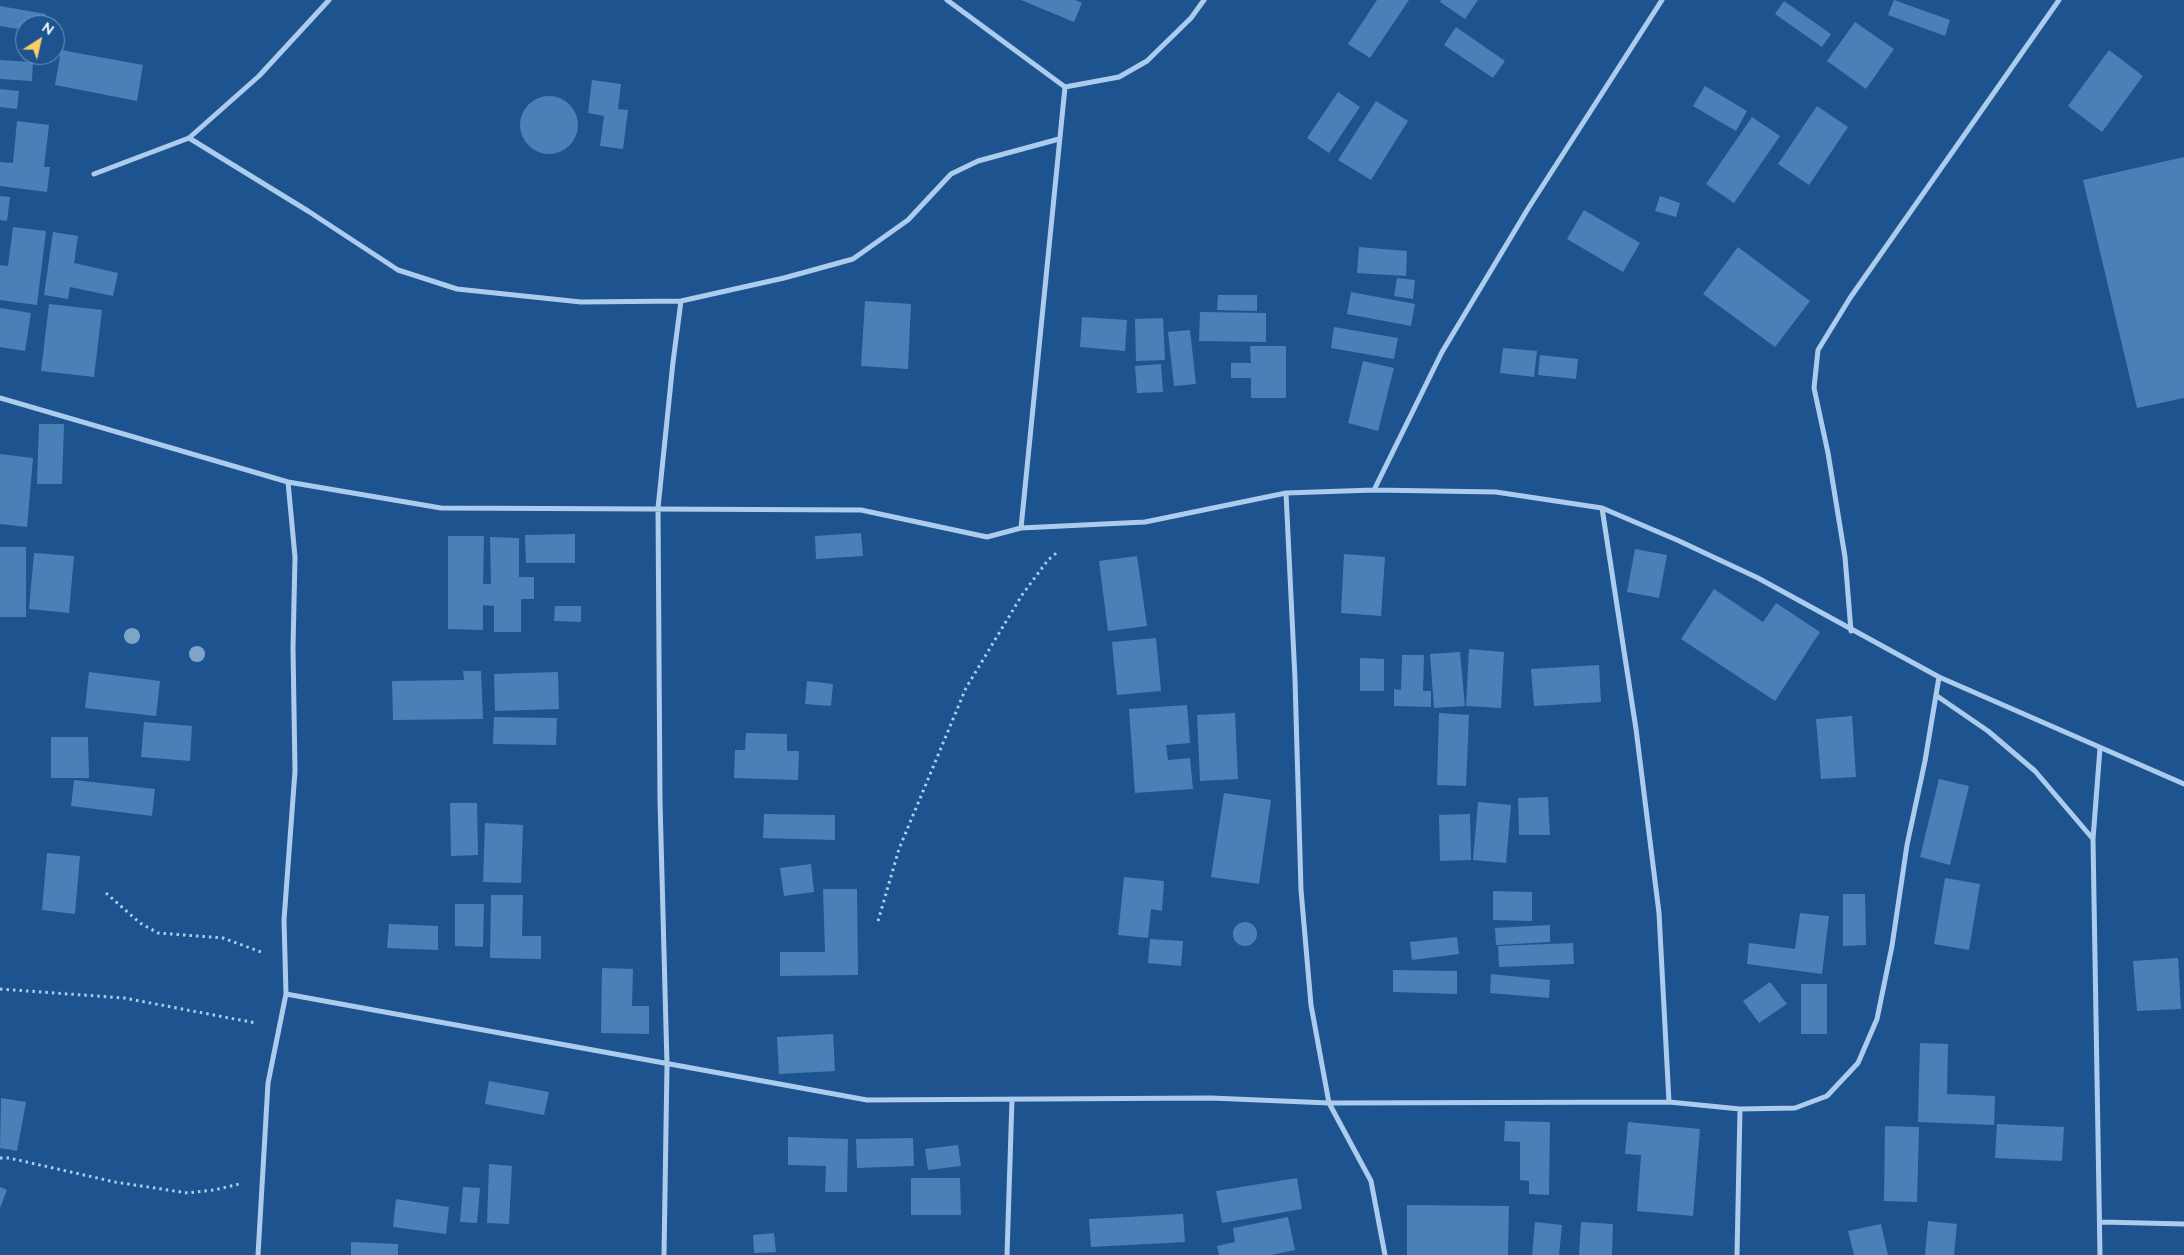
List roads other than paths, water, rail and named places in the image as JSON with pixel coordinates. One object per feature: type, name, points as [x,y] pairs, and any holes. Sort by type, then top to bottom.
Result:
[{"type":"street","points":[[94,174],[189,138],[259,76],[329,0]]},
{"type":"street","points":[[947,0],[1065,87],[1119,77],[1147,61],[1191,18],[1204,0]]},
{"type":"street","points":[[1374,490],[1442,352],[1528,207],[1662,0]]},
{"type":"street","points":[[1851,630],[1845,558],[1828,453],[1814,388],[1818,350],[1850,298],[2059,0]]},
{"type":"street","points":[[1021,528],[1065,87]]},
{"type":"street","points":[[189,138],[308,211],[398,270],[457,289],[572,301],[682,301],[784,278],[853,259],[908,220],[951,174],[978,161],[1059,139]]},
{"type":"street","points":[[664,1255],[667,1065],[660,801],[658,508],[673,362],[682,301]]},
{"type":"street","points":[[0,398],[288,482],[441,508],[861,510],[987,537],[1021,528],[1145,522],[1286,494],[1374,490],[1496,492],[1602,508],[1677,540],[1758,578],[1939,677],[2184,784]]},
{"type":"street","points":[[258,1255],[268,1083],[286,994],[284,920],[295,771],[293,648],[296,557],[288,482]]},
{"type":"street","points":[[1286,494],[1295,688],[1301,890],[1311,1005],[1329,1103],[1371,1181],[1385,1255]]},
{"type":"street","points":[[1602,508],[1636,729],[1658,913],[1669,1102]]},
{"type":"street","points":[[286,994],[867,1100],[1211,1098],[1329,1103],[1669,1102],[1740,1109],[1795,1108],[1827,1096],[1858,1062],[1877,1019],[1892,946],[1907,845],[1925,762],[1939,677]]},
{"type":"street","points":[[1937,696],[1988,731],[2035,772],[2093,839]]},
{"type":"street","points":[[2100,748],[2093,839],[2101,1222],[2100,1255]]},
{"type":"street","points":[[1007,1255],[1012,1099]]},
{"type":"street","points":[[1737,1255],[1740,1109]]},
{"type":"street","points":[[2101,1222],[2184,1224]]}]
